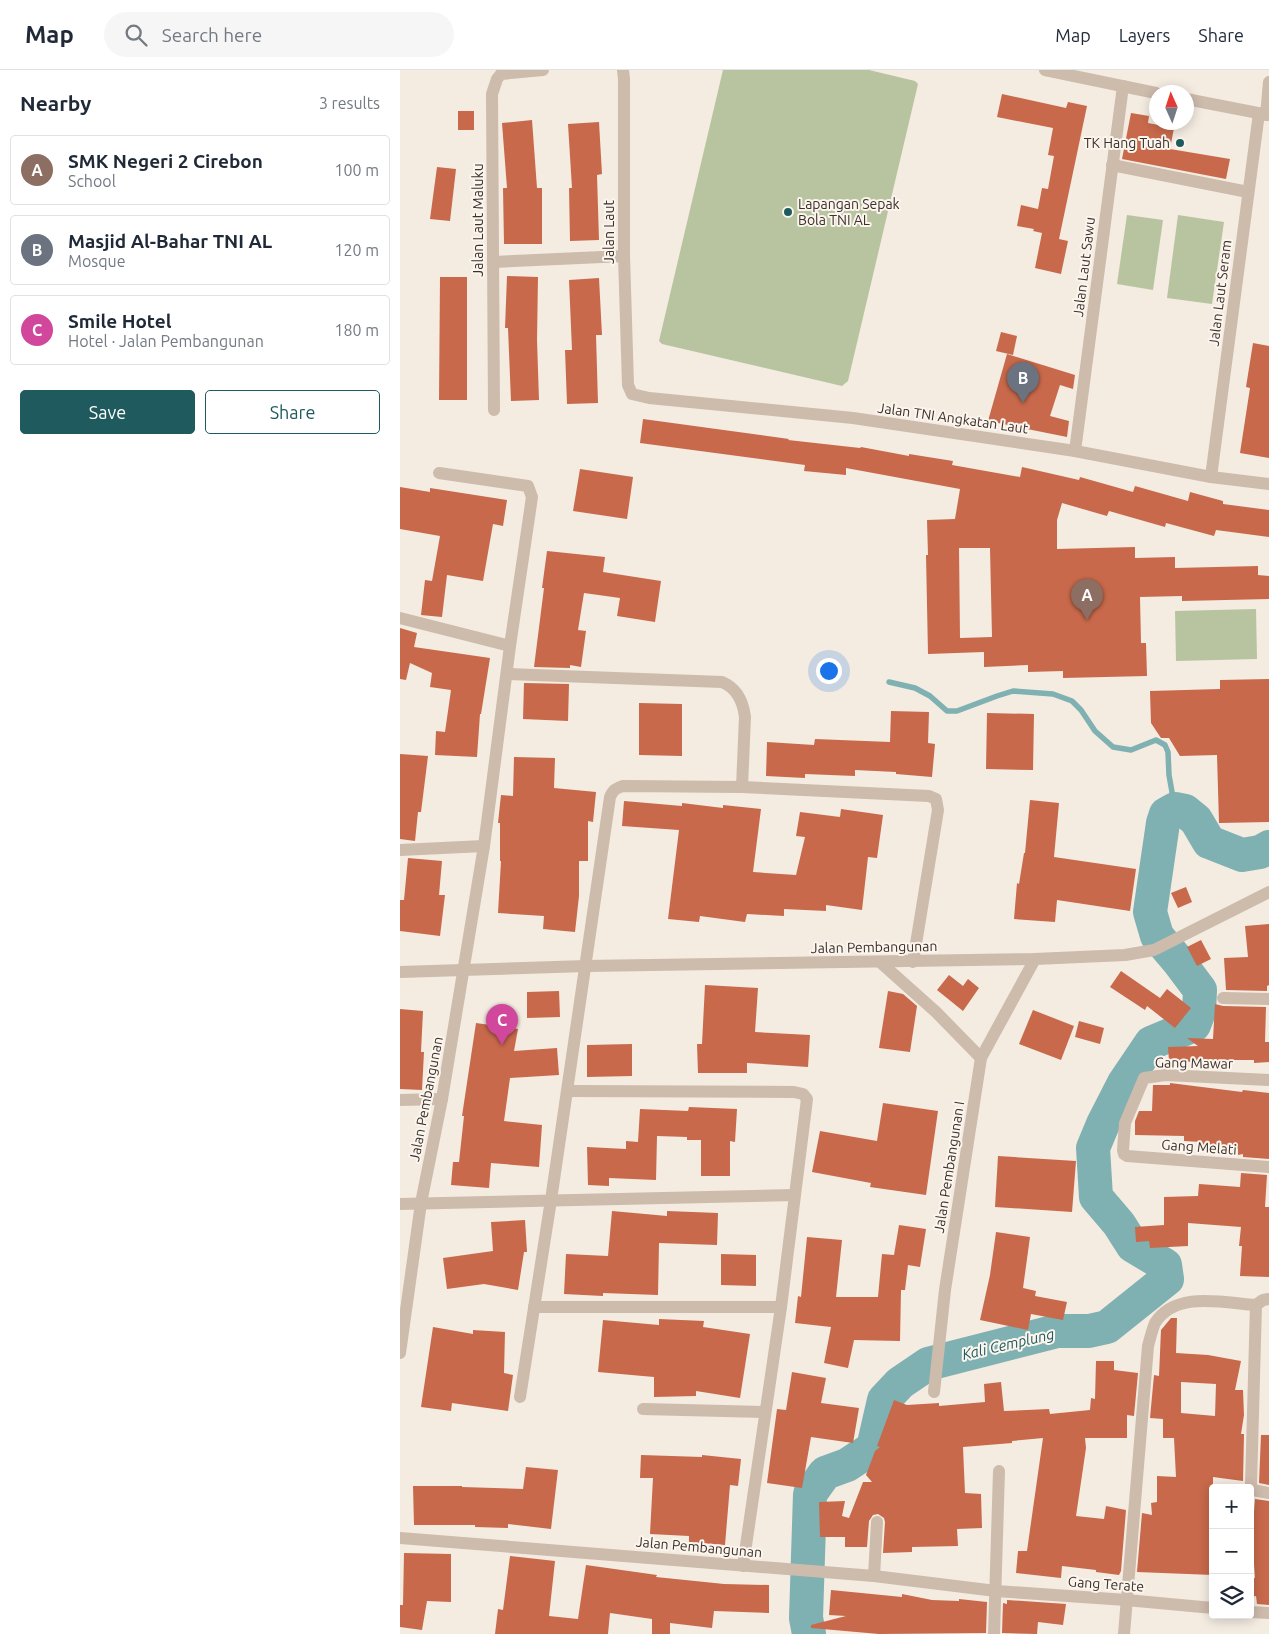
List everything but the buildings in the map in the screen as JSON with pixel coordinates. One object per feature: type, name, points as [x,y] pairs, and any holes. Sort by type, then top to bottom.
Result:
[{"type":"street","name":"Jalan Laut Maluku","points":[[494,410],[492,94],[495,82],[499,76],[505,73],[543,70]]},
{"type":"street","name":"Jalan Laut","points":[[623,70],[624,256],[628,386],[632,394]]},
{"type":"street","points":[[1045,70],[1149,92]]},
{"type":"street","name":"Jalan Laut Seram","points":[[1211,477],[1248,192],[1265,114],[1269,82]]},
{"type":"street","name":"Jalan Laut Sawu","points":[[1075,451],[1123,86]]},
{"type":"street","points":[[1194,101],[1265,114]]},
{"type":"street","points":[[1112,165],[1248,192]]},
{"type":"street","points":[[493,262],[624,256]]},
{"type":"street","name":"Jalan TNI Angkatan Laut","points":[[632,394],[649,398],[853,418],[1075,451],[1211,477],[1269,484]]},
{"type":"street","name":"Jalan Pembangunan","points":[[400,1353],[403,1309],[442,1099],[484,846],[532,497],[528,486],[439,473]]},
{"type":"street","points":[[400,618],[510,646]]},
{"type":"street","points":[[507,674],[722,682],[734,689],[744,708],[742,787]]},
{"type":"street","points":[[520,1397],[610,797],[613,791],[623,786],[742,787],[929,796],[936,799],[938,810],[913,962]]},
{"type":"street","points":[[400,850],[484,846]]},
{"type":"street","name":"Jalan Pembangunan","points":[[400,972],[586,966],[913,962],[1125,956],[1154,950],[1269,892]]},
{"type":"street","name":"Jalan Pembangunan I","points":[[934,1392],[945,1290],[981,1058],[1035,959]]},
{"type":"street","points":[[880,962],[936,1012],[981,1058]]},
{"type":"street","points":[[1223,998],[1269,999]]},
{"type":"street","name":"Gang Mawar","points":[[1127,1156],[1123,1152],[1125,1124],[1144,1078],[1165,1074],[1269,1080]]},
{"type":"street","points":[[567,1091],[800,1092],[808,1102],[794,1195],[781,1307],[743,1566]]},
{"type":"street","points":[[400,1100],[442,1099]]},
{"type":"street","name":"Gang Melati","points":[[1127,1156],[1269,1167]]},
{"type":"street","points":[[400,1204],[794,1195]]},
{"type":"street","points":[[1124,1634],[1148,1346],[1155,1324],[1164,1313],[1183,1302],[1256,1305],[1262,1300],[1269,1299]]},
{"type":"street","points":[[1256,1305],[1251,1485],[1253,1490],[1269,1492]]},
{"type":"street","points":[[534,1307],[781,1307]]},
{"type":"street","points":[[643,1409],[766,1412]]},
{"type":"street","points":[[994,1634],[999,1471]]},
{"type":"street","points":[[874,1576],[877,1522]]},
{"type":"street","name":"Jalan Pembangunan","points":[[400,1538],[874,1576],[996,1591]]},
{"type":"street","name":"Gang Terate","points":[[996,1591],[1209,1608]]},
{"type":"street","points":[[1254,1612],[1269,1613]]},
{"type":"green space","name":"Lapangan Sepak Bola TNI AL","points":[[723,70],[869,70],[915,81],[918,84],[848,381],[842,386],[662,344],[659,341]]},
{"type":"green space","points":[[1127,215],[1163,220],[1153,290],[1117,284]]},
{"type":"green space","points":[[1178,215],[1224,222],[1212,304],[1167,298]]},
{"type":"green space","points":[[1256,609],[1257,659],[1176,661],[1175,611]]},
{"type":"waterway","points":[[889,682],[915,688],[930,696],[947,711],[957,711],[1013,691],[1053,694],[1072,701],[1081,710],[1095,731],[1113,747],[1131,750],[1156,740],[1165,745],[1168,752],[1169,775],[1175,809]]},
{"type":"waterway","name":"Kali Cemplung","points":[[809,1634],[806,1618],[810,1494],[825,1473],[847,1465],[873,1448],[884,1400],[900,1383],[928,1364],[1057,1331],[1089,1331],[1107,1327],[1167,1279],[1165,1265],[1133,1246],[1119,1224],[1096,1197],[1093,1148],[1124,1083],[1151,1043],[1194,1025],[1199,1012],[1200,990],[1157,936],[1150,912],[1163,823],[1166,814],[1175,809],[1185,811],[1196,820],[1209,842],[1242,855],[1260,852],[1269,847]]},
{"type":"place","name":"TK Hang Tuah","points":[[1180,143]]},
{"type":"place","name":"Lapangan Sepak Bola TNI AL","points":[[788,212]]},
{"type":"place","name":"Masjid Al-Bahar TNI AL","points":[[1023,403]]},
{"type":"place","name":"SMK Negeri 2 Cirebon","points":[[1087,620]]},
{"type":"place","name":"Smile Hotel","points":[[502,1045]]}]
